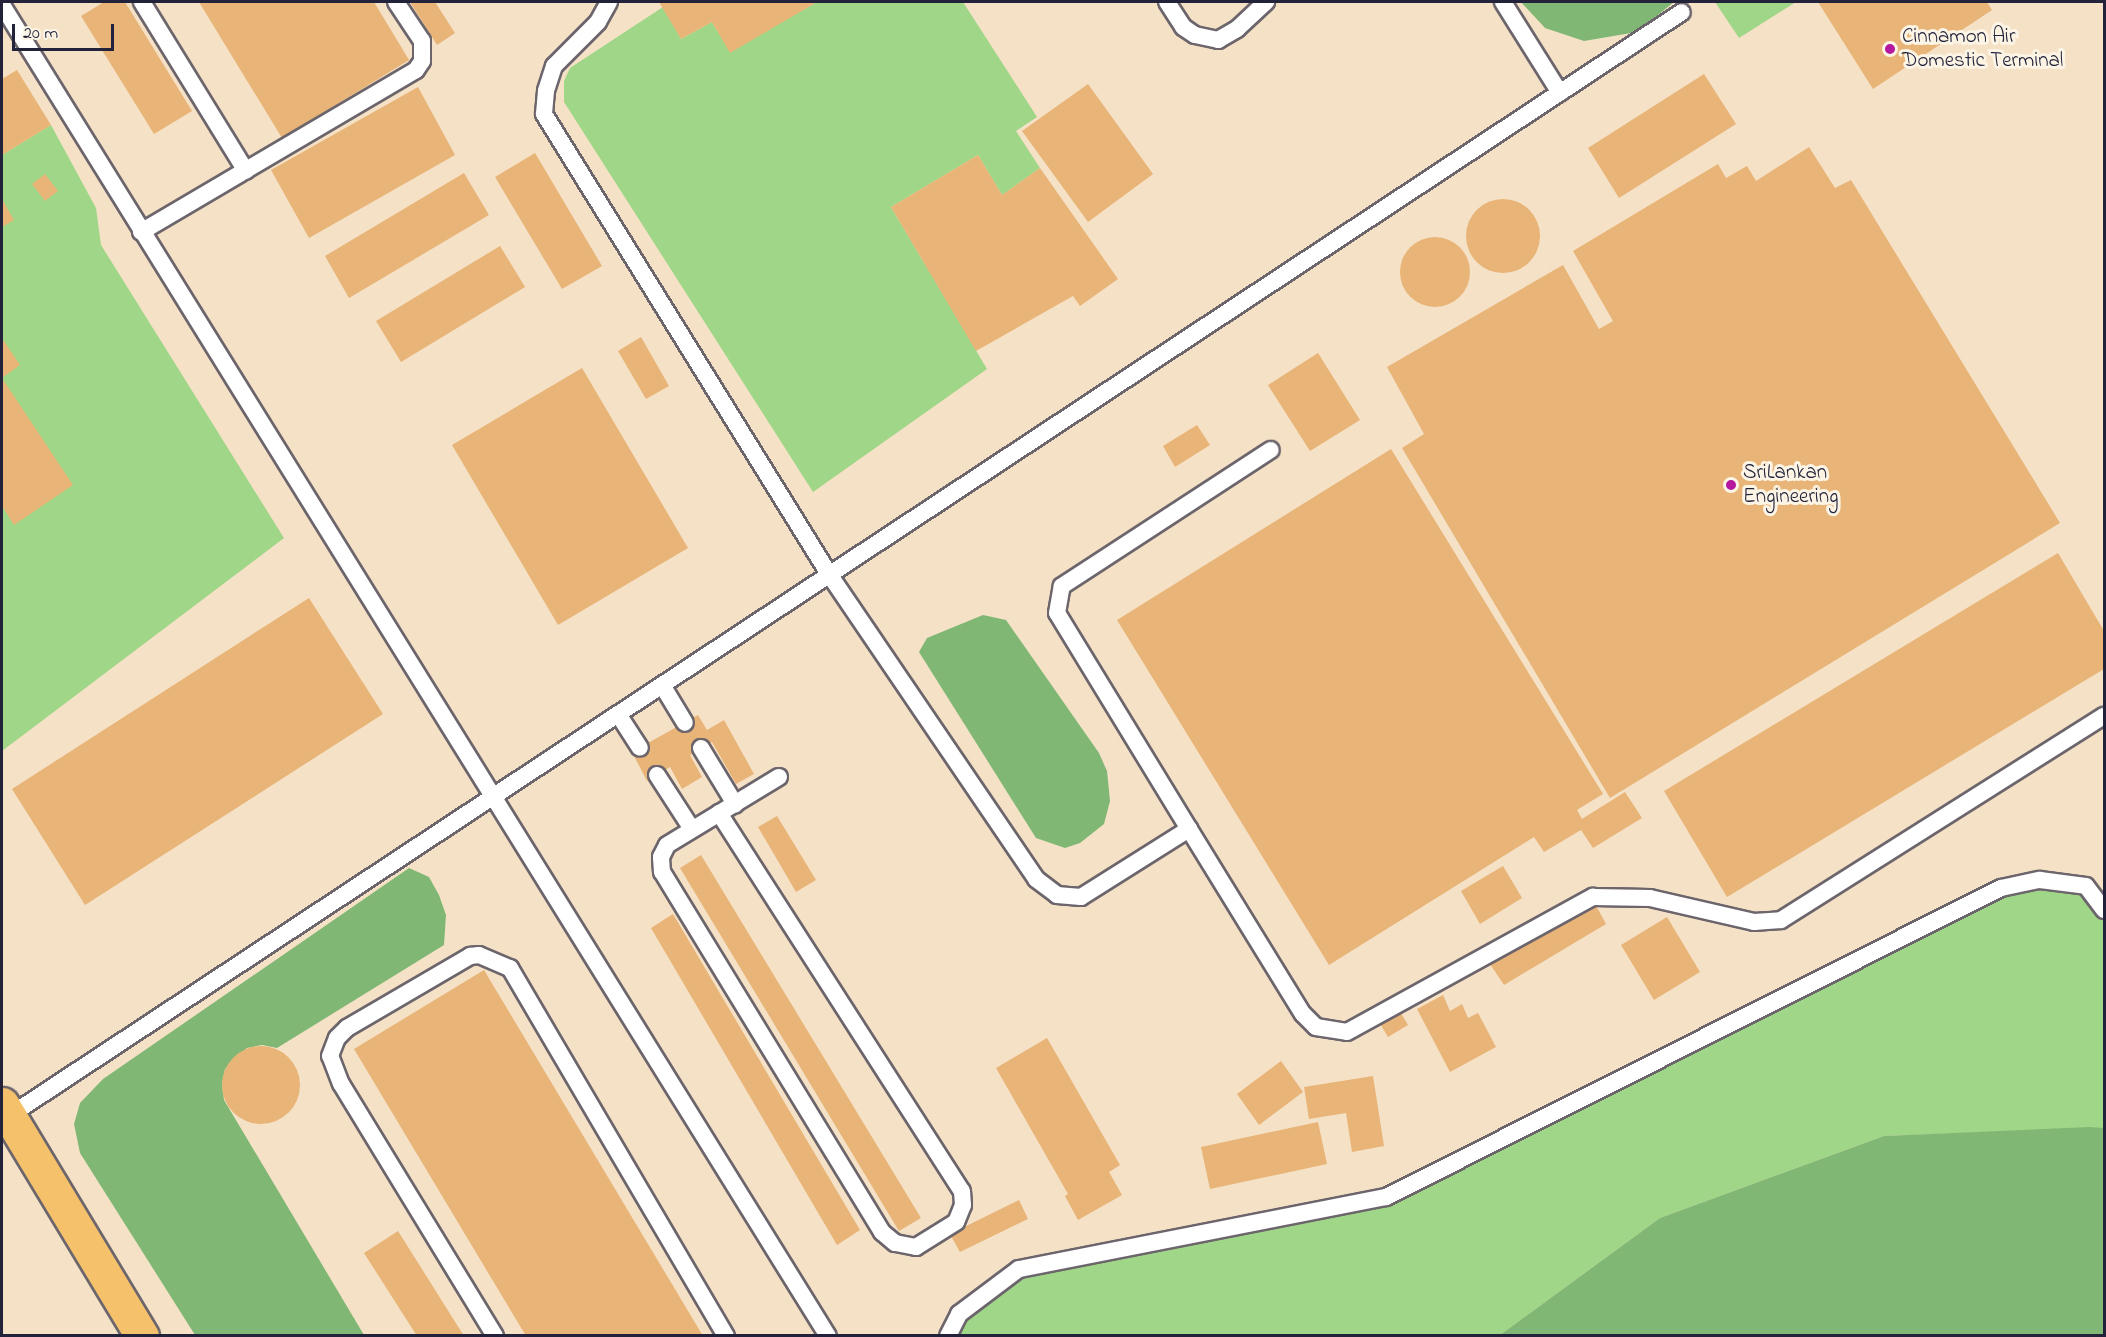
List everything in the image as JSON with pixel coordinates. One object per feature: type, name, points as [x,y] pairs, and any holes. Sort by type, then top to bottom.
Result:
[{"type":"main road","points":[[5,1110],[142,1335]]},
{"type":"lane","points":[[142,2],[246,171]]},
{"type":"lane","points":[[141,232],[416,70],[422,61],[422,41],[396,2]]},
{"type":"lane","points":[[609,2],[598,22],[554,66],[546,91],[544,114],[829,574],[1046,889],[1057,895],[1081,897],[1189,829]]},
{"type":"lane","points":[[1167,2],[1183,27],[1195,35],[1218,40],[1237,29],[1266,2]]},
{"type":"lane","points":[[1503,2],[1560,93]]},
{"type":"lane","points":[[2,5],[491,798],[828,1335]]},
{"type":"lane","points":[[5,1110],[491,798],[1682,12]]},
{"type":"lane","points":[[1271,450],[1069,578],[1058,595],[1057,613],[1303,1014],[1316,1027],[1347,1032],[1593,897],[1631,896],[1754,922],[1781,920],[2104,717]]},
{"type":"lane","points":[[662,685],[685,723]]},
{"type":"lane","points":[[618,714],[640,748]]},
{"type":"lane","points":[[701,748],[735,804]]},
{"type":"lane","points":[[657,775],[692,829]]},
{"type":"lane","points":[[720,813],[962,1191],[960,1216],[950,1229],[916,1247],[895,1243],[882,1232],[662,872],[661,857],[667,845],[779,777]]},
{"type":"lane","points":[[948,1335],[959,1314],[1019,1269],[1386,1197],[2001,888],[2040,880],[2086,886],[2104,910]]},
{"type":"lane","points":[[495,1335],[341,1084],[330,1056],[337,1038],[346,1029],[470,956],[479,955],[510,968],[726,1335]]},
{"type":"green space","points":[[817,2],[963,2],[1037,117],[1016,131],[1040,168],[1002,195],[978,155],[891,207],[987,369],[813,492],[564,102],[564,81],[570,68],[663,7],[681,39],[712,22],[730,52]]},
{"type":"green space","points":[[1521,2],[1674,2],[1637,32],[1584,41],[1545,28]]},
{"type":"green space","points":[[1715,2],[1796,2],[1739,38]]},
{"type":"green space","points":[[51,125],[96,208],[101,245],[284,538],[2,751],[2,155]]},
{"type":"green space","points":[[983,615],[1006,620],[1099,753],[1107,771],[1110,801],[1104,824],[1080,843],[1065,848],[1036,838],[919,652],[927,638]]},
{"type":"green space","points":[[409,868],[429,877],[439,895],[446,915],[444,945],[277,1048],[262,1045],[247,1048],[225,1069],[222,1084],[224,1100],[364,1335],[195,1335],[80,1153],[74,1124],[80,1103],[103,1079]]},
{"type":"green space","points":[[2086,886],[2104,910],[2104,1128],[1884,1136],[1660,1218],[1500,1335],[948,1336],[1019,1269],[1386,1197],[2001,888]]},
{"type":"green space","points":[[2104,1128],[2104,1335],[1500,1335],[1660,1218],[1884,1136]]},
{"type":"building","points":[[104,2],[125,2],[192,111],[154,134],[81,16]]},
{"type":"building","points":[[199,2],[374,2],[409,60],[282,138]]},
{"type":"building","points":[[410,2],[435,2],[455,33],[437,45]]},
{"type":"building","points":[[659,2],[817,2],[730,53],[712,22],[681,39]]},
{"type":"building","name":"Cinnamon Air Domestic Terminal","points":[[1818,2],[1987,2],[1992,10],[1873,89]]},
{"type":"building","points":[[17,70],[51,125],[2,155],[2,79]]},
{"type":"building","points":[[1704,74],[1736,124],[1619,198],[1588,148]]},
{"type":"building","points":[[1088,84],[1153,174],[1088,222],[1022,131]]},
{"type":"building","points":[[418,87],[455,155],[309,238],[271,170]]},
{"type":"building","name":"SriLankan Engineering","points":[[1809,147],[1835,188],[1851,180],[2060,523],[1610,798],[1402,448],[1424,434],[1387,367],[1563,265],[1599,329],[1613,321],[1573,251],[1718,164],[1726,178],[1747,166],[1756,181]]},
{"type":"building","points":[[535,153],[602,266],[562,289],[495,177]]},
{"type":"building","points":[[978,155],[1002,195],[1040,168],[1118,279],[1080,306],[1073,296],[976,351],[891,207]]},
{"type":"building","points":[[464,173],[489,215],[349,298],[325,256]]},
{"type":"building","points":[[45,174],[58,191],[45,201],[32,184]]},
{"type":"building","points":[[2,199],[14,220],[2,227]]},
{"type":"building","points":[[1503,199],[1517,202],[1529,210],[1537,222],[1540,236],[1537,250],[1529,262],[1517,270],[1503,273],[1489,270],[1477,262],[1469,250],[1466,236],[1469,222],[1477,210],[1489,202]]},
{"type":"building","points":[[1435,237],[1454,243],[1464,253],[1470,272],[1464,291],[1454,301],[1435,307],[1416,301],[1406,291],[1400,272],[1406,253],[1416,243]]},
{"type":"building","points":[[500,246],[525,287],[401,362],[376,321]]},
{"type":"building","points":[[641,337],[669,386],[646,399],[618,351]]},
{"type":"building","points":[[2,338],[20,365],[2,378]]},
{"type":"building","points":[[1318,353],[1360,420],[1310,451],[1268,385]]},
{"type":"building","points":[[582,368],[688,548],[558,625],[452,445]]},
{"type":"building","points":[[2,378],[73,485],[14,525],[2,506]]},
{"type":"building","points":[[1197,425],[1210,445],[1175,467],[1163,446]]},
{"type":"building","points":[[1391,449],[1603,794],[1577,810],[1582,819],[1625,792],[1642,818],[1593,848],[1581,830],[1544,852],[1534,837],[1329,965],[1117,620]]},
{"type":"building","points":[[2058,553],[2104,631],[2104,669],[1727,897],[1664,791]]},
{"type":"building","points":[[309,598],[383,714],[85,905],[12,789]]},
{"type":"building","points":[[698,715],[707,730],[724,720],[754,774],[736,784],[712,742],[690,755],[702,777],[682,789],[670,767],[647,781],[632,752]]},
{"type":"building","points":[[777,816],[816,880],[796,892],[758,827]]},
{"type":"building","points":[[701,855],[921,1218],[899,1231],[680,868]]},
{"type":"building","points":[[1503,866],[1522,898],[1480,924],[1461,891]]},
{"type":"building","points":[[1594,902],[1606,924],[1504,985],[1490,964]]},
{"type":"building","points":[[673,914],[860,1230],[837,1245],[651,928]]},
{"type":"building","points":[[1667,917],[1700,972],[1654,1000],[1621,945]]},
{"type":"building","points":[[484,970],[703,1336],[526,1336],[354,1049]]},
{"type":"building","points":[[1443,995],[1450,1011],[1462,1004],[1468,1018],[1478,1013],[1496,1047],[1450,1072],[1417,1009]]},
{"type":"building","points":[[1398,1008],[1408,1025],[1388,1037],[1378,1020]]},
{"type":"building","points":[[1047,1038],[1120,1165],[1109,1172],[1122,1195],[1078,1220],[1065,1196],[1068,1194],[996,1068]]},
{"type":"building","points":[[261,1046],[276,1049],[289,1057],[297,1070],[300,1085],[297,1100],[289,1113],[276,1121],[261,1124],[246,1121],[233,1113],[225,1100],[222,1085],[225,1070],[233,1057],[246,1049]]},
{"type":"building","points":[[1281,1061],[1303,1092],[1259,1125],[1237,1094]]},
{"type":"building","points":[[1373,1076],[1384,1146],[1352,1152],[1346,1113],[1309,1119],[1304,1087]]},
{"type":"building","points":[[1318,1122],[1327,1164],[1210,1189],[1201,1147]]},
{"type":"building","points":[[1019,1200],[1028,1219],[960,1252],[950,1234]]},
{"type":"building","points":[[398,1231],[464,1336],[417,1336],[364,1253]]},
{"type":"place","name":"Cinnamon Air Domestic Terminal","points":[[1890,49]]},
{"type":"place","name":"SriLankan Engineering","points":[[1731,485]]}]
